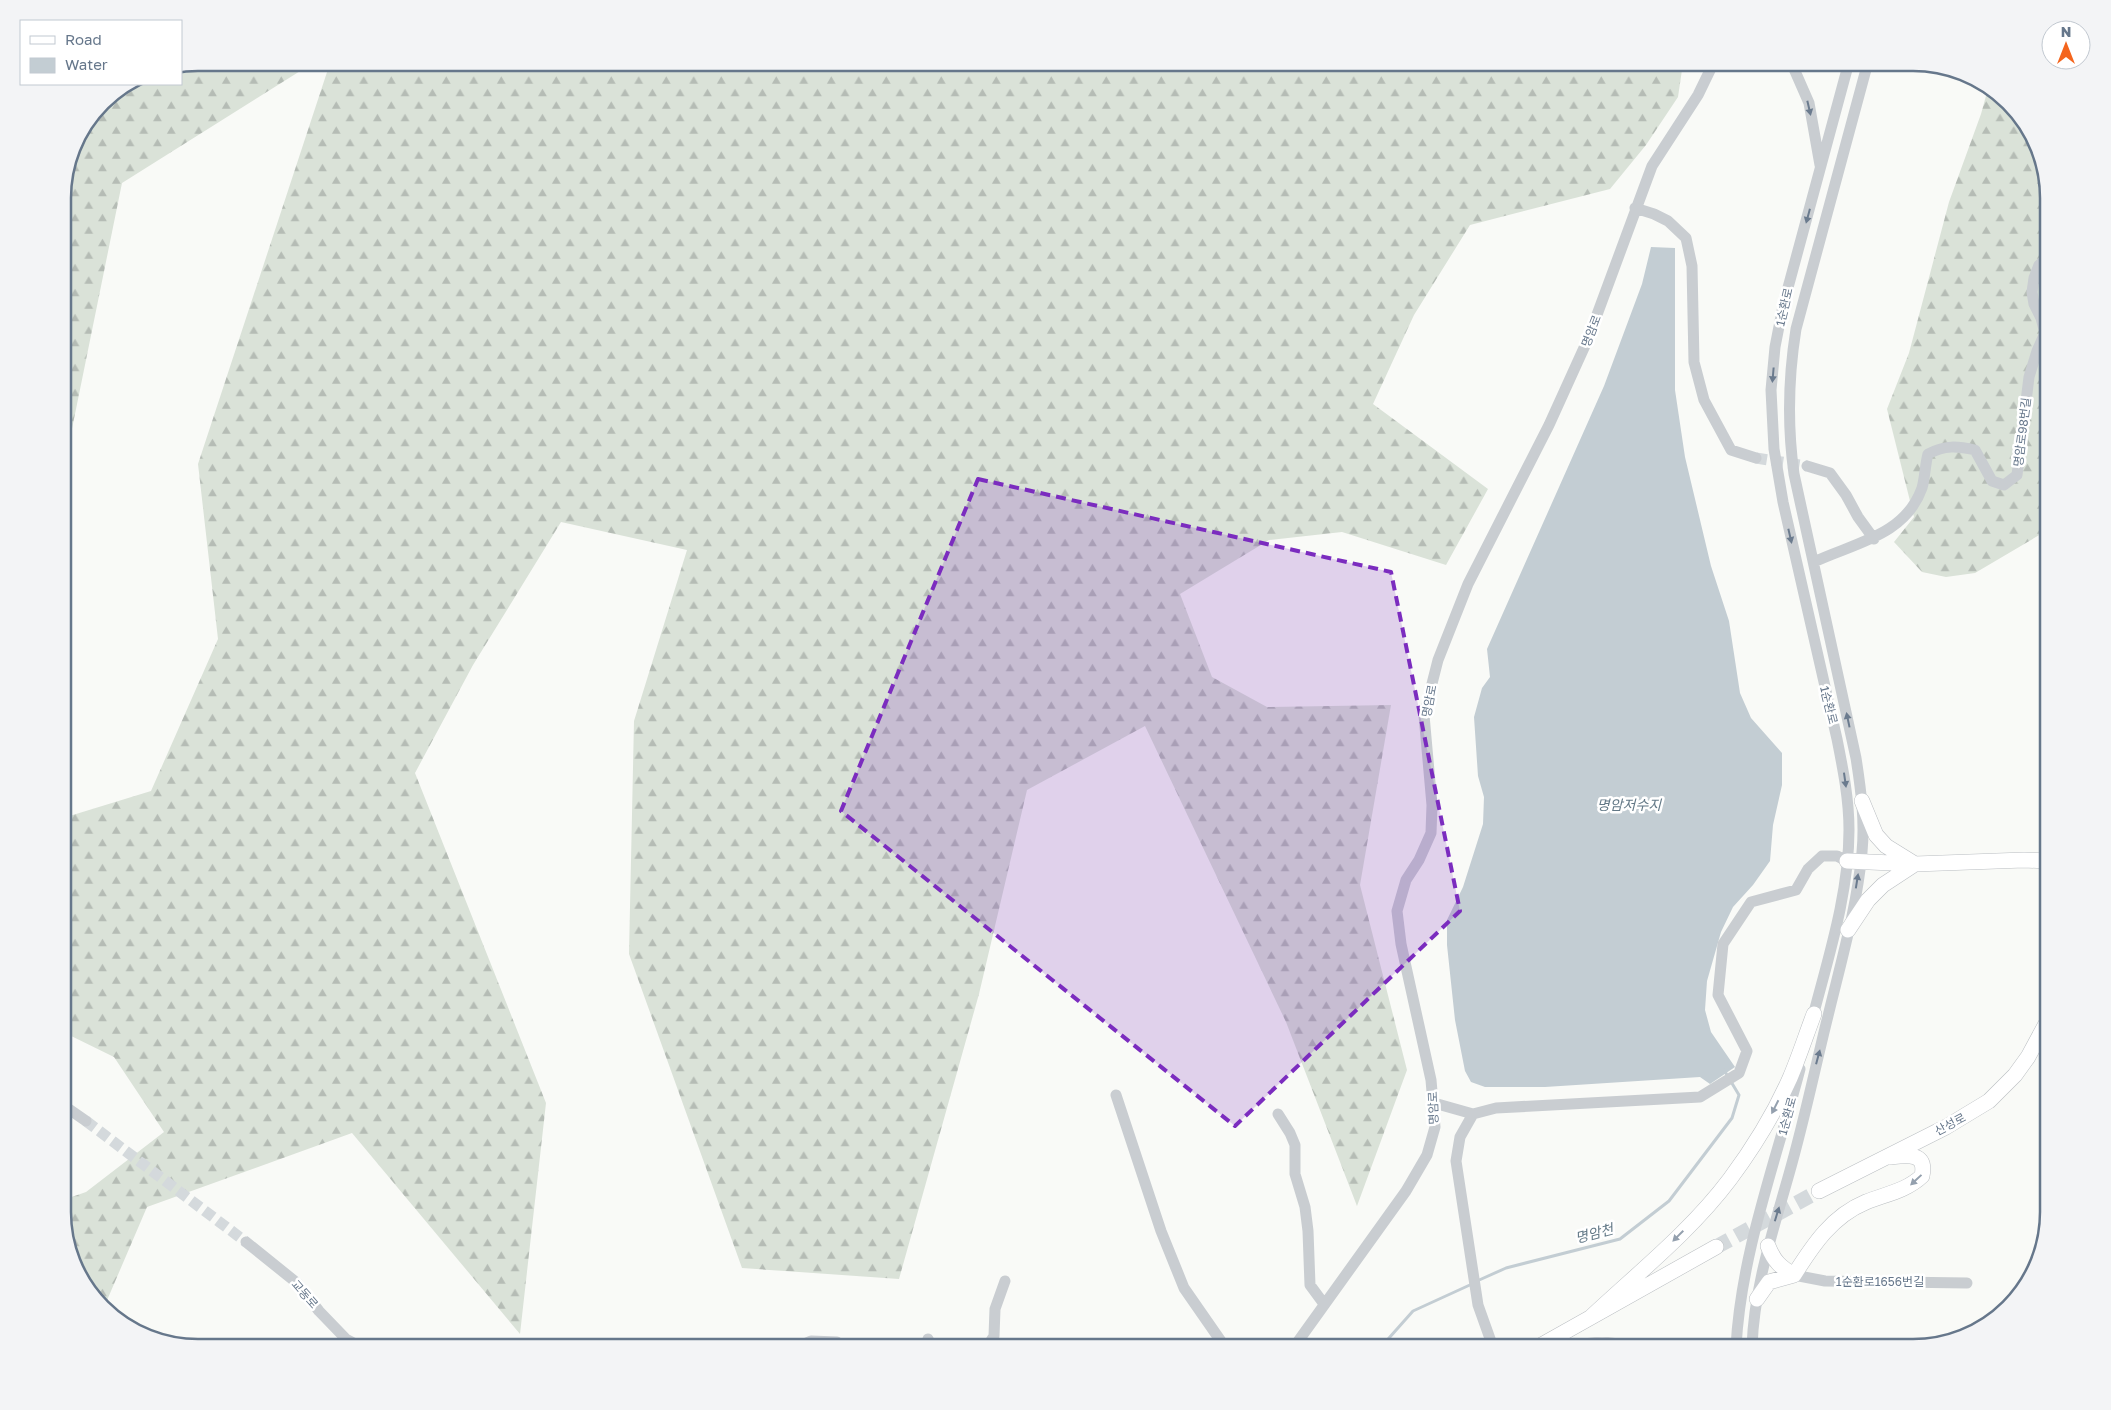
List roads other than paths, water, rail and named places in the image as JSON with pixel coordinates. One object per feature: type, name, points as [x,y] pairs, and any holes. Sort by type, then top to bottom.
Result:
[{"type":"main road","points":[[1862,801],[1876,834],[1886,846],[1915,864]]},
{"type":"main road","points":[[2024,860],[2040,866]]},
{"type":"main road","points":[[1854,861],[1915,864],[2040,860]]},
{"type":"main road","points":[[1848,930],[1868,900],[1883,885],[1915,864]]},
{"type":"main road","points":[[1590,1317],[1688,1226],[1730,1178],[1769,1119],[1790,1078],[1814,1014]]},
{"type":"main road","name":"산성로","points":[[1819,1191],[1879,1159],[1946,1127],[1989,1101],[2015,1075],[2028,1057],[2040,1035]]},
{"type":"main road","points":[[1757,1299],[1769,1282],[1794,1275],[1822,1234],[1844,1214],[1864,1203],[1903,1190],[1922,1176],[1924,1168],[1916,1157],[1909,1155],[1879,1159]]},
{"type":"main road","points":[[1768,1246],[1780,1268],[1794,1275]]},
{"type":"main road","points":[[1553,1339],[1716,1247]]},
{"type":"street","name":"명암로","points":[[1300,1339],[1406,1191],[1427,1155],[1434,1127],[1434,1103],[1431,1080],[1401,944],[1397,911],[1406,880],[1419,860],[1431,833],[1432,805],[1424,715],[1438,660],[1468,584],[1549,425],[1588,339],[1652,166],[1698,95],[1710,71]]},
{"type":"street","points":[[1795,71],[1809,103],[1820,170]]},
{"type":"street","name":"1순환로","points":[[1737,1339],[1741,1296],[1750,1257],[1854,861],[1849,830],[1845,778],[1783,502],[1774,449],[1771,390],[1783,306],[1846,71]]},
{"type":"street","name":"1순환로","points":[[1753,1339],[1757,1299],[1768,1246],[1789,1174],[1848,930],[1862,801],[1855,750],[1794,474],[1789,439],[1790,366],[1796,329],[1866,71]]},
{"type":"street","points":[[1635,208],[1654,214],[1668,222],[1686,238],[1692,266],[1694,362],[1704,400],[1731,450],[1756,458]]},
{"type":"street","name":"명암로98번길","points":[[2040,264],[2034,278],[2034,304],[2040,316]]},
{"type":"street","name":"명암로98번길","points":[[1874,539],[1892,527],[1911,507],[1922,488],[1928,454],[1940,448],[1953,446],[1976,450],[1992,481],[2004,485],[2017,475],[2029,377],[2040,345]]},
{"type":"street","points":[[1807,466],[1830,473],[1846,495],[1858,518],[1874,539],[1834,552],[1814,562]]},
{"type":"street","points":[[1434,1103],[1473,1114],[1496,1108],[1700,1097],[1739,1073],[1747,1051],[1718,995],[1723,944],[1751,902],[1796,890],[1808,869],[1822,856],[1837,856],[1854,861]]},
{"type":"street","points":[[1116,1095],[1161,1232],[1184,1288],[1218,1339]]},
{"type":"street","points":[[72,1111],[86,1121]]},
{"type":"street","points":[[1278,1114],[1290,1133],[1294,1146],[1295,1174],[1305,1207],[1308,1231],[1310,1285],[1324,1304]]},
{"type":"street","points":[[1473,1114],[1460,1137],[1456,1161],[1478,1305],[1490,1339]]},
{"type":"street","name":"교동로","points":[[246,1242],[297,1283],[319,1311],[346,1339]]},
{"type":"street","name":"1순환로1656번길","points":[[1794,1275],[1825,1281],[1967,1283]]},
{"type":"street","points":[[992,1339],[995,1310],[1005,1281]]},
{"type":"water","name":"명암저수지","points":[[1651,247],[1675,248],[1675,390],[1685,457],[1711,566],[1729,621],[1740,693],[1751,718],[1782,753],[1782,785],[1773,825],[1770,861],[1753,885],[1733,907],[1721,932],[1707,981],[1705,1010],[1711,1032],[1735,1067],[1710,1084],[1700,1077],[1545,1087],[1485,1087],[1471,1082],[1465,1071],[1455,1020],[1447,945],[1447,920],[1463,887],[1483,824],[1484,797],[1478,776],[1474,717],[1482,688],[1490,677],[1487,649],[1604,386],[1642,284]]},
{"type":"waterway","name":"명암천","points":[[1477,1281],[1506,1268],[1620,1239],[1669,1201],[1732,1118],[1739,1095],[1724,1070]]},
{"type":"waterway","name":"명암천","points":[[1388,1339],[1413,1311],[1472,1284]]},
{"type":"tunnel","points":[[1756,458],[1807,466]]},
{"type":"tunnel","points":[[86,1121],[246,1242]]},
{"type":"tunnel","points":[[1716,1247],[1819,1191]]}]
